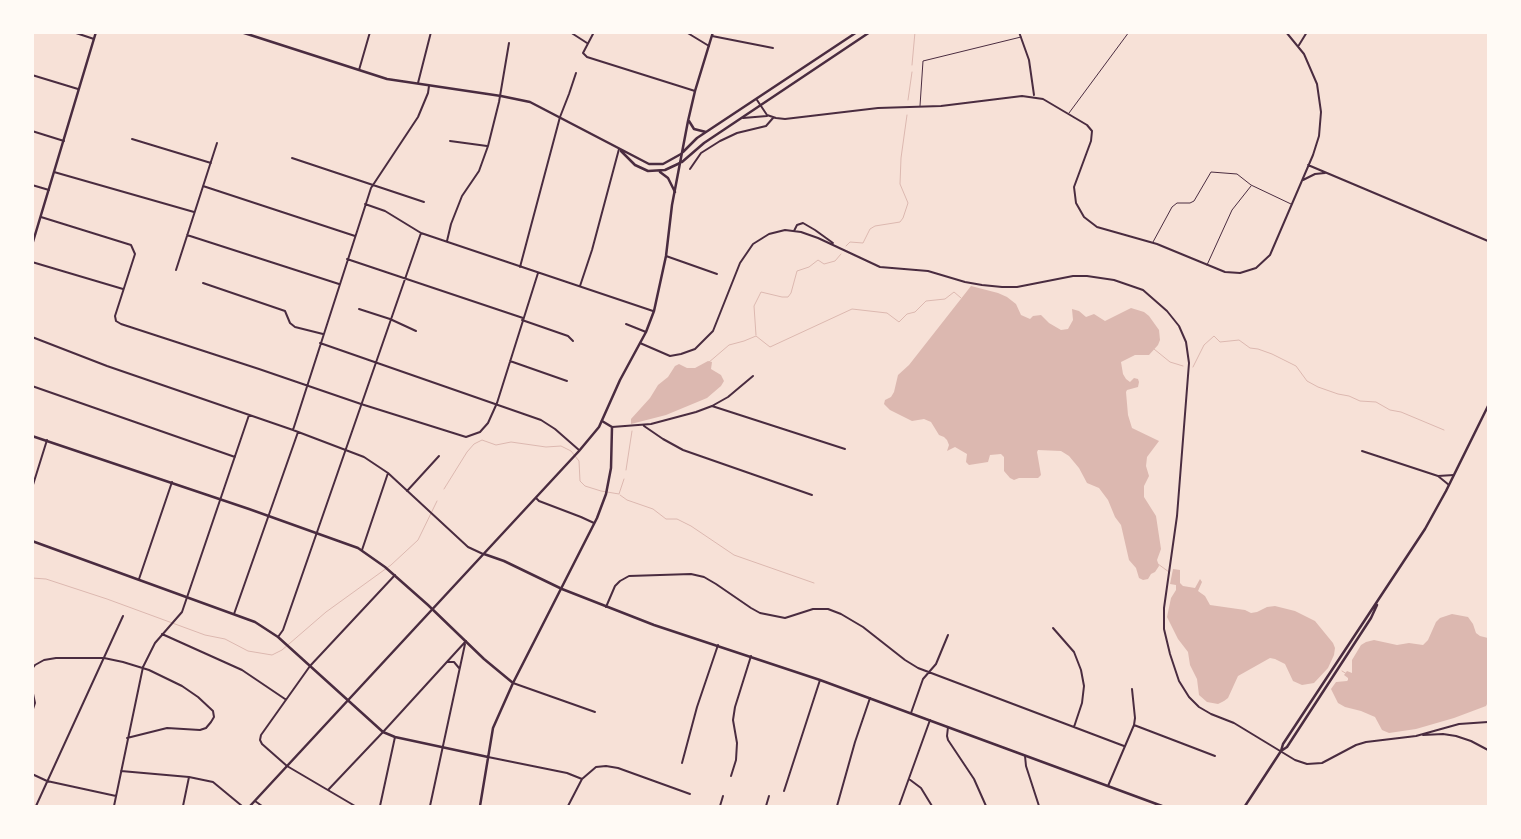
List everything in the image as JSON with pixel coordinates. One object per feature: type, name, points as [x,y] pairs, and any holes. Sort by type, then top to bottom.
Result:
[{"type":"main road","points":[[33,243],[96,32]]},
{"type":"main road","points":[[241,32],[387,79],[530,102],[642,162],[653,165],[666,163],[682,153],[707,132],[857,32]]},
{"type":"main road","points":[[619,149],[638,167],[658,171],[671,168],[700,146],[870,32]]},
{"type":"main road","points":[[250,806],[579,452],[602,422],[620,380],[646,332],[654,311],[666,256],[675,192],[689,118],[712,34]]},
{"type":"main road","points":[[689,118],[690,125],[694,129],[707,132]]},
{"type":"main road","points":[[658,171],[668,178],[675,192]]},
{"type":"main road","points":[[1281,751],[1283,744],[1302,713],[1425,529],[1488,406]]},
{"type":"main road","points":[[480,806],[493,728],[513,683],[594,524],[607,493],[611,468],[612,427],[602,422]]},
{"type":"main road","points":[[32,436],[268,515],[362,550],[395,575],[484,659],[513,683]]},
{"type":"main road","points":[[32,542],[255,622],[278,637],[384,732],[395,737],[488,757]]},
{"type":"main road","points":[[484,554],[562,589],[654,625],[820,680],[1162,806]]},
{"type":"main road","points":[[1245,806],[1319,698],[1371,618],[1378,602]]},
{"type":"main road","points":[[1354,634],[1358,637]]},
{"type":"main road","points":[[1342,653],[1346,655]]},
{"type":"main road","points":[[1326,678],[1330,681]]},
{"type":"main road","points":[[1315,695],[1319,698]]},
{"type":"main road","points":[[1302,713],[1307,716]]},
{"type":"street","points":[[73,32],[94,39]]},
{"type":"street","points":[[359,70],[370,32]]},
{"type":"street","points":[[418,84],[431,32]]},
{"type":"street","points":[[570,32],[587,44]]},
{"type":"street","points":[[594,32],[583,53],[586,57],[695,91]]},
{"type":"street","points":[[686,32],[709,46]]},
{"type":"street","points":[[1019,32],[1029,60],[1034,96]]},
{"type":"street","points":[[757,100],[769,116],[788,119],[870,109],[947,106],[1018,96],[1034,96],[1049,101],[1088,126],[1092,134],[1092,139],[1074,187],[1075,199],[1081,214],[1097,227],[1152,243],[1207,265],[1232,273],[1251,271],[1266,261],[1273,250],[1302,182],[1319,136],[1321,125],[1321,104],[1315,77],[1298,46],[1286,32]]},
{"type":"street","points":[[1298,46],[1308,32]]},
{"type":"street","points":[[712,34],[773,48]]},
{"type":"street","points":[[447,242],[451,224],[462,196],[479,171],[488,146],[500,96],[509,43]]},
{"type":"street","points":[[520,267],[560,117],[576,73]]},
{"type":"street","points":[[32,75],[79,90]]},
{"type":"street","points":[[293,430],[347,259],[373,184],[418,117],[429,86]]},
{"type":"street","points":[[742,118],[769,116]]},
{"type":"street","points":[[690,169],[701,154],[732,134],[766,126],[773,118]]},
{"type":"street","points":[[32,131],[64,141]]},
{"type":"street","points":[[132,139],[210,163]]},
{"type":"street","points":[[450,141],[488,146]]},
{"type":"street","points":[[176,270],[217,142]]},
{"type":"street","points":[[580,286],[592,250],[619,149]]},
{"type":"street","points":[[292,158],[424,202]]},
{"type":"street","points":[[1308,165],[1488,241]]},
{"type":"street","points":[[54,172],[194,212]]},
{"type":"street","points":[[1302,182],[1315,174],[1327,173]]},
{"type":"street","points":[[32,185],[49,190]]},
{"type":"street","points":[[203,186],[355,236]]},
{"type":"street","points":[[366,204],[385,211],[421,233],[654,311]]},
{"type":"street","points":[[41,217],[131,245],[135,254],[115,316],[116,321],[121,324],[466,437],[480,432],[484,428],[497,403],[538,273]]},
{"type":"street","points":[[794,231],[798,224],[806,224],[839,248]]},
{"type":"street","points":[[640,343],[662,353],[675,356],[687,352],[701,343],[708,337],[715,326],[740,263],[748,251],[759,239],[776,232],[794,231],[812,236],[880,267],[928,271],[982,286],[1017,287],[1073,276],[1087,276],[1114,280],[1143,290],[1167,311],[1179,326],[1186,342],[1188,363],[1176,516],[1164,608],[1166,641],[1177,676],[1186,692],[1199,707],[1234,723],[1301,763],[1318,764],[1330,760],[1361,743],[1418,735],[1443,734],[1456,736],[1476,743],[1488,750]]},
{"type":"street","points":[[278,637],[283,630],[421,233]]},
{"type":"street","points":[[187,235],[339,284]]},
{"type":"street","points":[[666,256],[717,274]]},
{"type":"street","points":[[347,259],[523,319],[568,336],[573,341]]},
{"type":"street","points":[[32,262],[123,289]]},
{"type":"street","points":[[203,283],[285,311],[290,323],[323,334]]},
{"type":"street","points":[[359,309],[390,319],[416,331]]},
{"type":"street","points":[[626,324],[646,332]]},
{"type":"street","points":[[32,337],[364,456],[388,473],[468,547],[484,554]]},
{"type":"street","points":[[320,343],[497,403],[541,420],[555,429],[579,452]]},
{"type":"street","points":[[510,361],[567,381]]},
{"type":"street","points":[[612,427],[644,426],[681,417],[712,406],[734,393],[753,376]]},
{"type":"street","points":[[32,386],[236,456]]},
{"type":"street","points":[[712,406],[844,449]]},
{"type":"street","points":[[114,806],[143,667],[150,649],[182,612],[249,415]]},
{"type":"street","points":[[644,426],[683,450],[812,494]]},
{"type":"street","points":[[234,614],[298,432]]},
{"type":"street","points":[[32,488],[47,440]]},
{"type":"street","points":[[1362,451],[1438,476],[1449,485]]},
{"type":"street","points":[[407,490],[439,456]]},
{"type":"street","points":[[362,550],[388,473]]},
{"type":"street","points":[[1438,476],[1454,475]]},
{"type":"street","points":[[139,579],[172,482]]},
{"type":"street","points":[[536,498],[594,524]]},
{"type":"street","points":[[606,607],[615,586],[620,580],[629,576],[668,574],[704,577],[760,613],[785,618],[816,609],[828,609],[863,627],[906,660],[929,672],[1124,746]]},
{"type":"street","points":[[355,806],[287,766],[260,740],[261,735],[310,666],[395,575]]},
{"type":"street","points":[[36,806],[123,616]]},
{"type":"street","points":[[1054,628],[1074,652],[1081,670],[1084,686],[1082,702],[1074,727]]},
{"type":"street","points":[[162,634],[164,637],[242,670],[286,700]]},
{"type":"street","points":[[911,713],[923,679],[936,664],[948,635]]},
{"type":"street","points":[[327,790],[384,732],[466,641]]},
{"type":"street","points":[[430,806],[466,641]]},
{"type":"street","points":[[682,763],[697,708],[718,645]]},
{"type":"street","points":[[731,776],[736,760],[737,743],[733,720],[735,707],[751,656]]},
{"type":"street","points":[[32,669],[44,660],[56,658],[104,658],[143,667],[182,686],[213,711],[214,717],[206,728],[200,730],[167,728],[127,738]]},
{"type":"street","points":[[447,662],[454,662],[460,669]]},
{"type":"street","points":[[784,791],[820,680]]},
{"type":"street","points":[[513,683],[595,712]]},
{"type":"street","points":[[32,689],[35,702],[32,712]]},
{"type":"street","points":[[1108,786],[1134,725],[1132,689]]},
{"type":"street","points":[[837,806],[870,698]]},
{"type":"street","points":[[899,806],[930,720]]},
{"type":"street","points":[[1418,735],[1459,724],[1488,722]]},
{"type":"street","points":[[1134,725],[1215,756]]},
{"type":"street","points":[[948,726],[946,736],[977,784],[986,806]]},
{"type":"street","points":[[380,806],[395,737]]},
{"type":"street","points":[[1025,756],[1026,766],[1040,806]]},
{"type":"street","points":[[488,757],[567,773],[582,779]]},
{"type":"street","points":[[568,806],[582,779],[596,767],[606,766],[618,768],[690,794]]},
{"type":"street","points":[[122,771],[188,777],[213,782],[242,806]]},
{"type":"street","points":[[32,774],[47,781],[116,796]]},
{"type":"street","points":[[183,806],[188,777]]},
{"type":"street","points":[[909,779],[921,788],[932,806]]},
{"type":"street","points":[[720,806],[723,796]]},
{"type":"street","points":[[766,806],[769,796]]},
{"type":"street","points":[[255,801],[262,806]]},
{"type":"lane","points":[[1069,114],[1129,32]]},
{"type":"lane","points":[[920,107],[923,61],[1021,37]]},
{"type":"lane","points":[[1152,243],[1172,207],[1176,204],[1194,201],[1212,172],[1237,174],[1251,185],[1292,204]]},
{"type":"lane","points":[[1207,265],[1232,210],[1251,185]]},
{"type":"shaded area","points":[[971,286],[1007,297],[1016,304],[1021,315],[1030,319],[1033,316],[1041,315],[1049,323],[1061,330],[1068,329],[1073,320],[1072,309],[1079,311],[1086,317],[1094,314],[1105,321],[1131,308],[1144,312],[1159,330],[1160,340],[1158,345],[1149,355],[1135,355],[1121,362],[1126,379],[1130,382],[1134,378],[1138,379],[1139,382],[1138,387],[1126,392],[1128,415],[1132,428],[1159,441],[1147,457],[1146,466],[1149,476],[1144,486],[1144,497],[1156,516],[1161,549],[1157,560],[1159,566],[1148,579],[1143,580],[1139,578],[1136,568],[1129,560],[1121,525],[1115,517],[1108,500],[1099,488],[1087,483],[1079,468],[1069,456],[1061,451],[1038,450],[1041,475],[1038,478],[1019,478],[1014,480],[1004,471],[1004,457],[1001,454],[990,455],[988,462],[969,465],[966,462],[967,454],[955,447],[947,451],[949,445],[947,440],[939,435],[931,422],[924,419],[912,421],[890,410],[884,404],[885,400],[891,397],[894,392],[898,375],[909,365]]},
{"type":"shaded area","points":[[708,361],[712,362],[711,369],[721,375],[724,381],[707,398],[666,415],[631,424],[631,419],[650,398],[658,385],[668,377],[675,366],[679,364],[687,368],[695,368]]},
{"type":"shaded area","points":[[1173,569],[1180,570],[1180,583],[1183,586],[1195,588],[1200,579],[1202,582],[1198,591],[1205,596],[1210,605],[1245,610],[1251,613],[1275,606],[1295,611],[1315,621],[1335,648],[1328,668],[1314,683],[1302,685],[1293,681],[1285,664],[1270,658],[1238,676],[1228,698],[1224,701],[1218,704],[1207,702],[1199,695],[1197,679],[1190,665],[1188,652],[1178,639],[1167,617],[1171,598],[1176,590],[1176,585],[1170,584]]},
{"type":"shaded area","points":[[1452,614],[1468,617],[1476,633],[1488,638],[1488,702],[1486,706],[1416,729],[1389,733],[1382,730],[1375,717],[1338,703],[1331,689],[1336,682],[1348,680],[1344,675],[1347,671],[1352,673],[1352,660],[1361,645],[1374,640],[1397,645],[1409,643],[1423,645],[1428,640],[1436,622],[1440,618]]},
{"type":"waterway","points":[[912,65],[915,32]]},
{"type":"waterway","points":[[908,100],[912,72]]},
{"type":"waterway","points":[[846,246],[850,242],[863,243],[870,229],[875,226],[900,222],[903,218],[908,203],[900,184],[901,158],[907,115]]},
{"type":"waterway","points":[[756,335],[754,306],[761,292],[788,297],[791,293],[797,271],[809,267],[818,260],[824,264],[835,261],[841,254]]},
{"type":"waterway","points":[[708,363],[729,345],[756,336],[770,347],[852,309],[887,313],[899,322],[907,314],[915,312],[926,301],[945,299],[954,292],[961,298]]},
{"type":"waterway","points":[[1193,367],[1204,345],[1214,336],[1220,342],[1239,340],[1250,348],[1272,354],[1296,366],[1307,381],[1318,387],[1360,401],[1376,402],[1390,410],[1401,412],[1444,430]]},
{"type":"waterway","points":[[1154,349],[1170,362],[1183,366]]},
{"type":"waterway","points":[[626,470],[632,431]]},
{"type":"waterway","points":[[444,489],[467,452],[474,444],[482,440],[496,445],[511,442],[546,447],[561,446],[571,451],[579,461],[580,481],[585,486],[601,491],[619,494],[624,479]]},
{"type":"waterway","points":[[620,495],[627,500],[653,509],[666,519],[677,519],[691,526],[734,555],[814,583]]},
{"type":"waterway","points":[[32,578],[46,579],[107,599],[205,635],[225,639],[248,651],[272,655],[282,650],[326,612],[391,565],[418,540],[437,501]]},
{"type":"waterway","points":[[1158,564],[1169,572]]},
{"type":"waterway","points":[[1342,671],[1347,674]]}]
